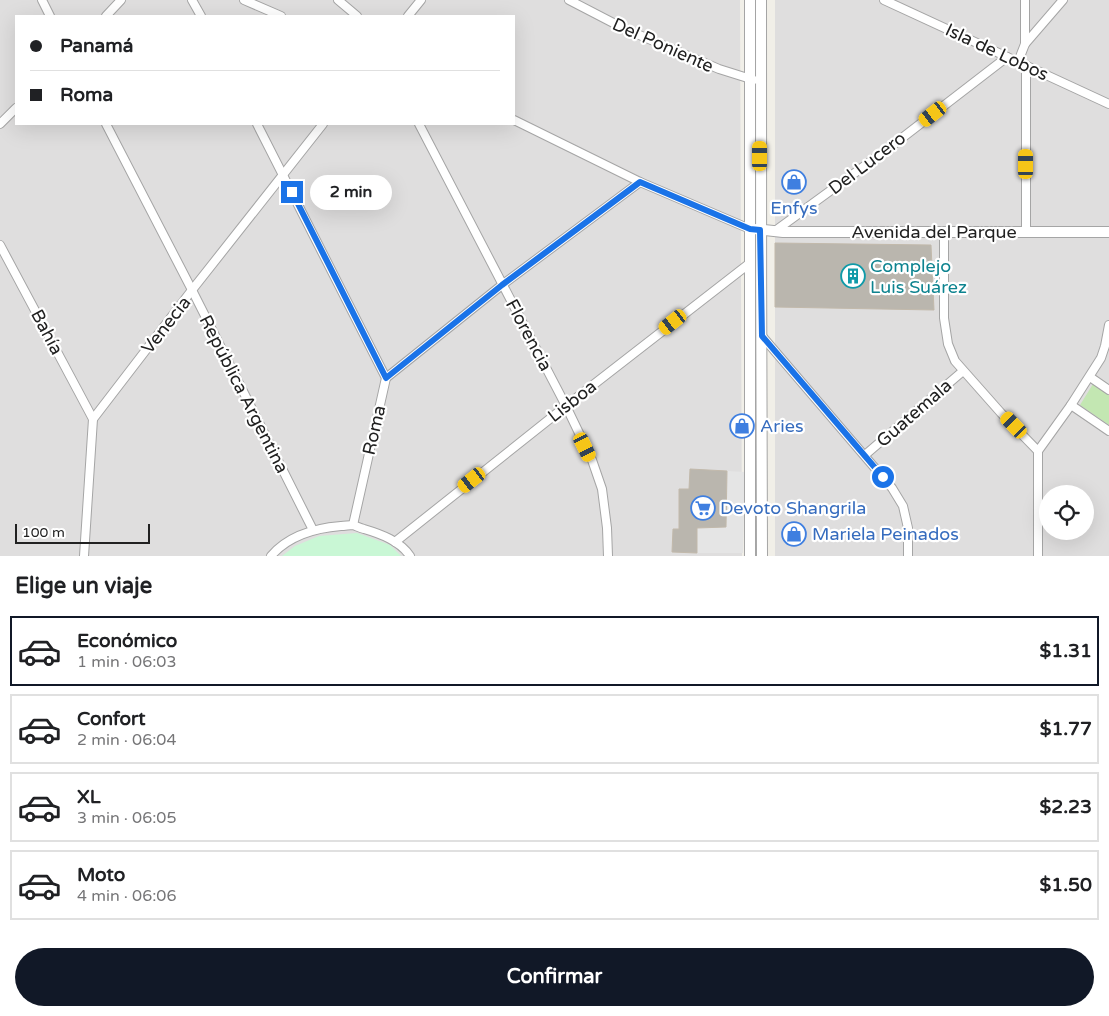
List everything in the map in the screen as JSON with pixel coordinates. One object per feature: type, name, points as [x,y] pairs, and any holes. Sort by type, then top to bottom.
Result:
[{"type":"street","points":[[42,0],[50,15]]},
{"type":"street","points":[[107,15],[122,0]]},
{"type":"street","points":[[192,0],[200,15]]},
{"type":"street","points":[[244,0],[279,15]]},
{"type":"street","points":[[338,0],[356,15]]},
{"type":"street","points":[[409,15],[420,0]]},
{"type":"street","name":"Del Poniente","points":[[569,0],[623,28],[719,69],[761,82]]},
{"type":"street","points":[[750,0],[749,79],[755,229],[762,336],[762,556]]},
{"type":"street","points":[[750,556],[750,263],[755,229],[761,82],[761,0]]},
{"type":"street","points":[[1025,0],[1025,44],[1022,63],[1026,232]]},
{"type":"street","points":[[1025,44],[1062,0]]},
{"type":"street","name":"Isla de Lobos","points":[[888,1],[1109,104]]},
{"type":"street","name":"Del Lucero","points":[[775,231],[889,148],[1007,57]]},
{"type":"street","points":[[0,124],[15,109]]},
{"type":"street","name":"Avenida del Parque","points":[[515,120],[640,182],[755,229],[775,231],[944,233],[1109,232]]},
{"type":"street","name":"República Argentina","points":[[107,125],[313,530]]},
{"type":"street","points":[[258,125],[386,378],[502,285],[640,182]]},
{"type":"street","name":"Venecia","points":[[94,419],[192,290],[323,125]]},
{"type":"street","name":"Florencia","points":[[420,125],[566,406],[592,460],[602,489],[607,528],[608,556]]},
{"type":"street","points":[[944,233],[944,318],[948,344],[955,361],[1038,451]]},
{"type":"street","name":"Bahía","points":[[0,245],[94,419]]},
{"type":"street","name":"Lisboa","points":[[395,542],[750,263]]},
{"type":"street","points":[[1038,556],[1038,451],[1071,406],[1101,358],[1109,325]]},
{"type":"street","points":[[762,336],[892,488],[903,506],[908,528],[908,556]]},
{"type":"street","name":"Guatemala","points":[[865,455],[963,371]]},
{"type":"street","points":[[1090,377],[1109,390]]},
{"type":"street","name":"Roma","points":[[353,525],[386,378]]},
{"type":"street","points":[[1071,406],[1109,431]]},
{"type":"street","points":[[84,556],[94,419]]},
{"type":"street","points":[[271,556],[290,540],[313,530],[332,526],[353,525],[375,532],[395,542],[406,550],[410,556]]},
{"type":"shaded area","points":[[0,0],[740,0],[742,556],[0,556]]},
{"type":"shaded area","points":[[775,0],[1109,0],[1109,556],[775,556]]},
{"type":"shaded area","points":[[727,471],[745,472],[743,553],[697,553],[697,528],[726,527]]},
{"type":"green space","points":[[1093,384],[1109,395],[1109,425],[1080,405]]},
{"type":"green space","points":[[357,533],[390,545],[401,556],[282,556],[295,546],[319,536]]},
{"type":"building","name":"Complejo Luis Suárez","points":[[775,243],[931,245],[934,310],[775,307]]},
{"type":"building","name":"Devoto Shangrila","points":[[690,469],[727,471],[726,527],[697,528],[697,553],[672,552],[673,529],[679,529],[679,489],[689,489]]},
{"type":"place","name":"Enfys","points":[[794,182]]},
{"type":"place","name":"Complejo Luis Suárez","points":[[853,276]]},
{"type":"place","name":"Aries","points":[[742,426]]},
{"type":"place","name":"Devoto Shangrila","points":[[703,508]]},
{"type":"place","name":"Mariela Peinados","points":[[794,534]]},
{"type":"route","points":[[292,192],[386,378],[502,285],[640,182],[750,229],[760,230],[762,336],[883,477]]}]
